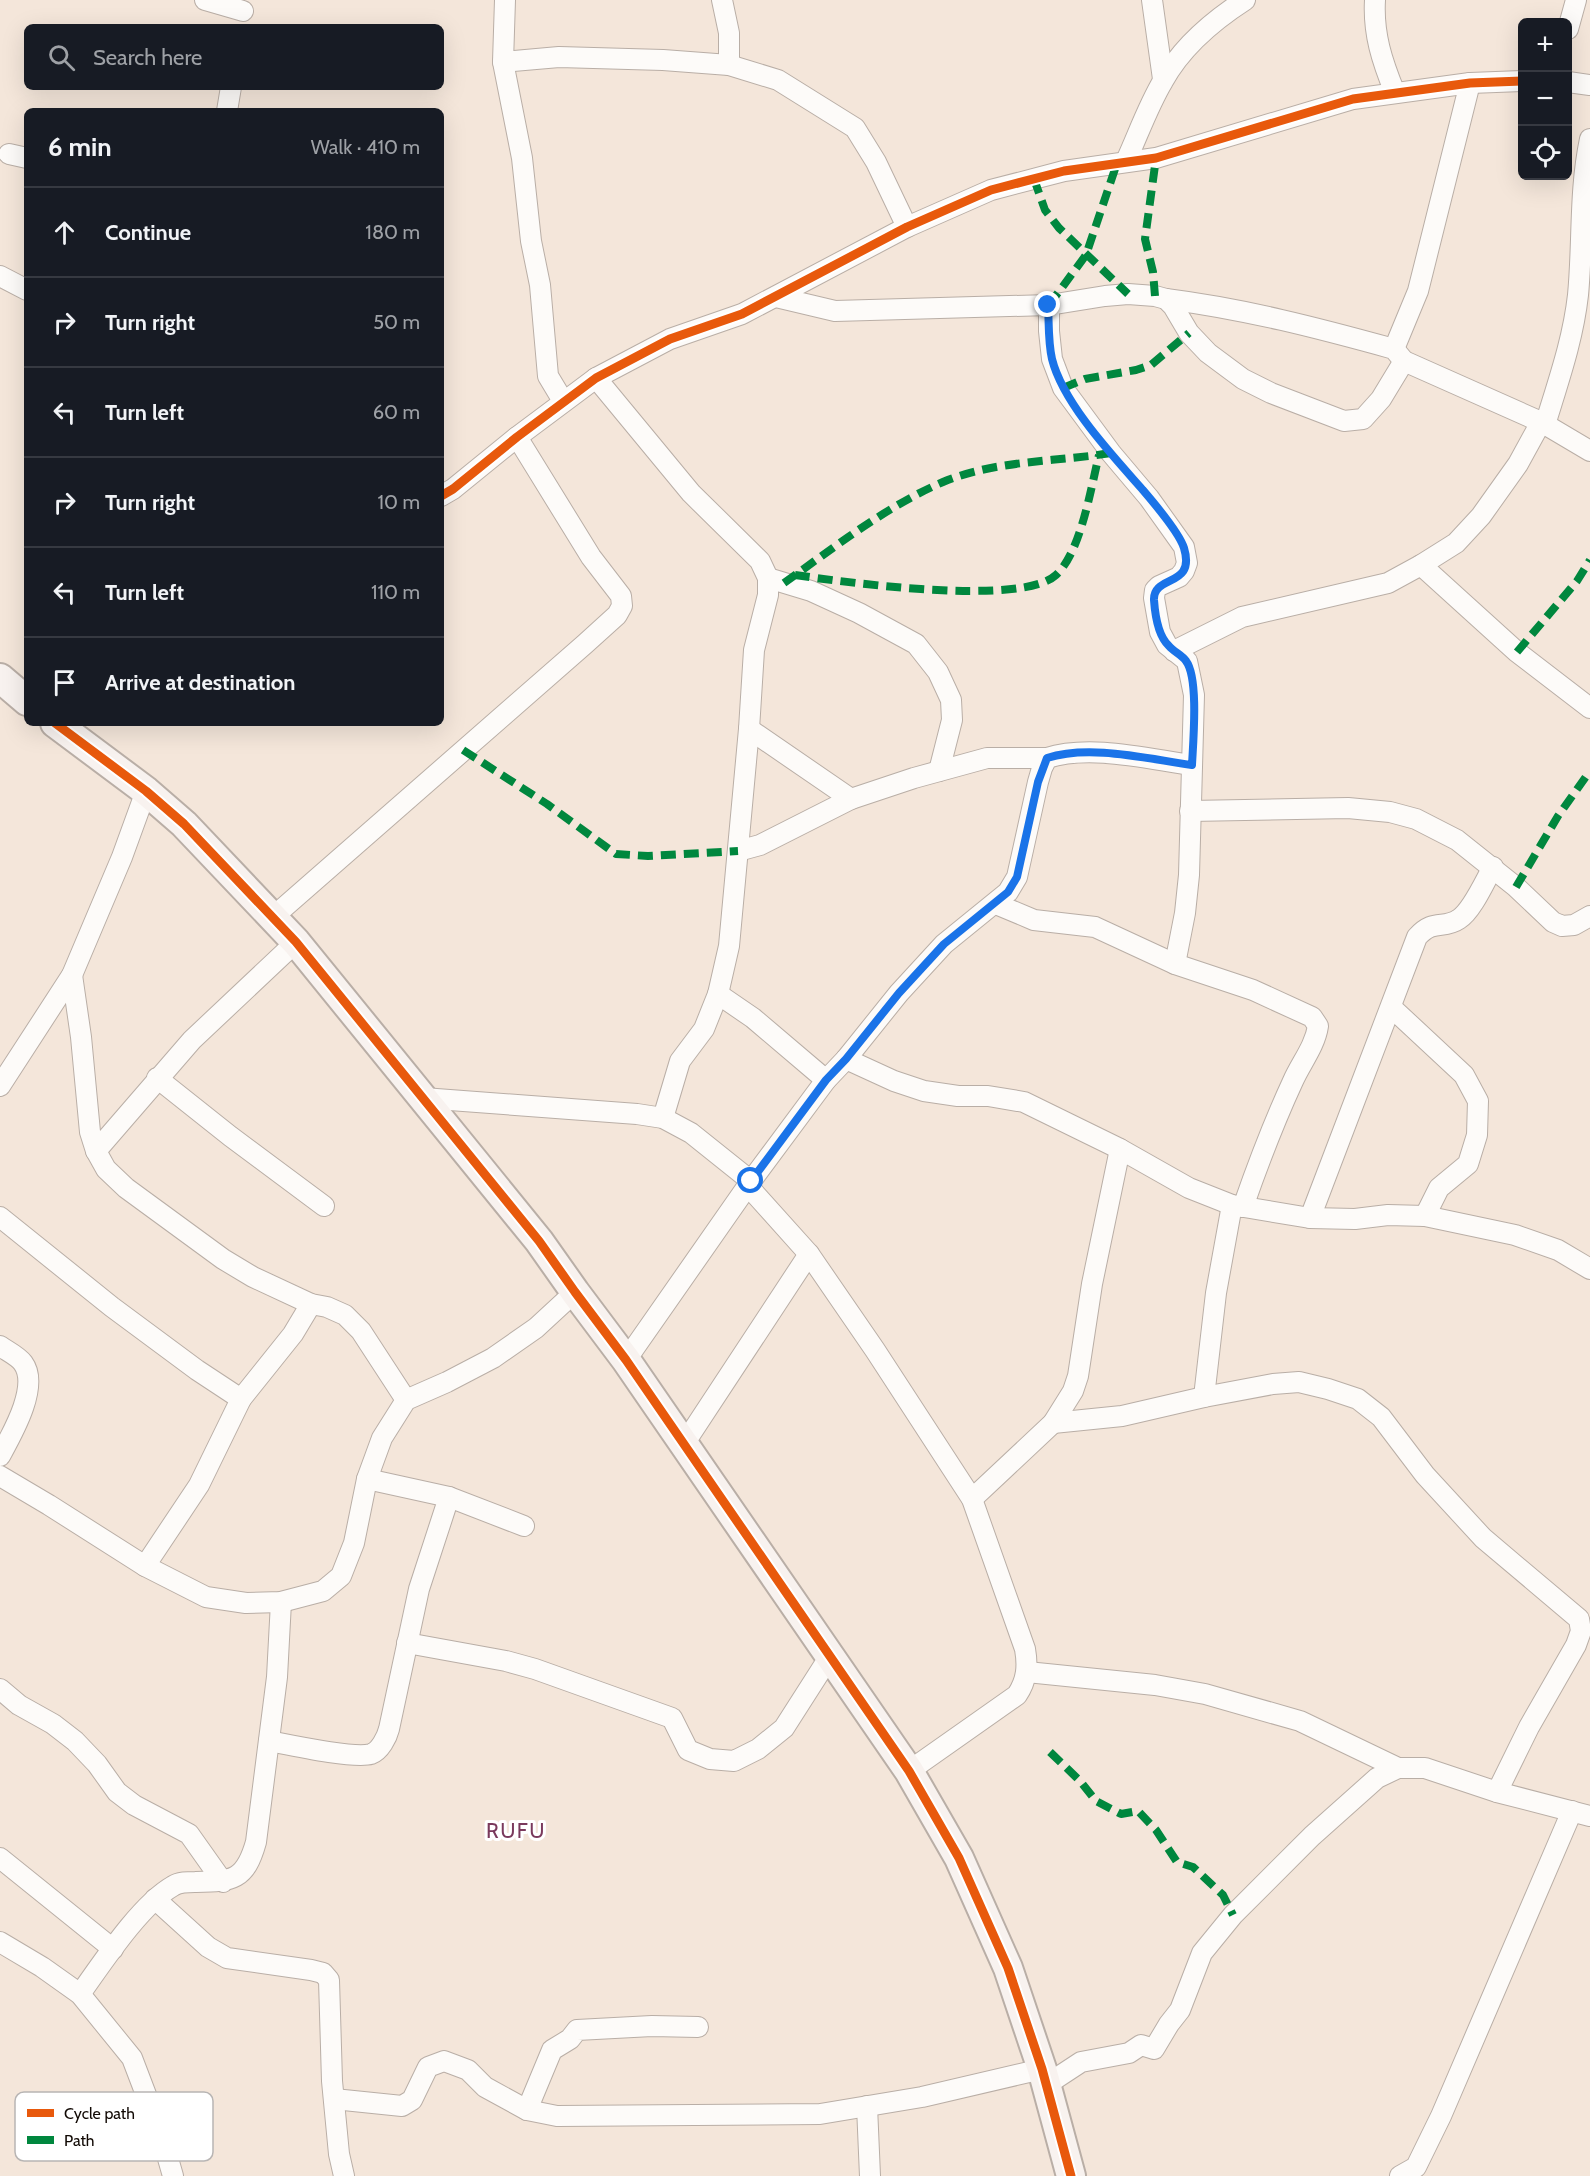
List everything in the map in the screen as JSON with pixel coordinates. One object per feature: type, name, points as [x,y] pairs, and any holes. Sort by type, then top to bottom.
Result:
[{"type":"street","points":[[205,0],[243,13]]},
{"type":"street","points":[[506,0],[503,62],[522,158],[531,241],[540,285],[548,376],[563,402]]},
{"type":"street","points":[[722,0],[729,33],[729,65]]},
{"type":"street","points":[[1152,0],[1163,79]]},
{"type":"street","points":[[1126,161],[1163,79],[1189,46],[1228,11],[1245,0]]},
{"type":"street","points":[[1375,0],[1374,14],[1379,53],[1395,93]]},
{"type":"street","points":[[1571,18],[1576,0]]},
{"type":"street","points":[[503,62],[560,57],[663,60],[729,65],[778,80],[855,128],[876,162],[907,227]]},
{"type":"street","points":[[445,489],[596,378],[670,339],[742,314],[907,227],[991,190],[1064,171],[1156,158],[1353,99],[1470,83],[1518,81]]},
{"type":"street","points":[[1166,299],[1173,306],[1189,333],[1208,353],[1244,379],[1270,393],[1344,421],[1363,419],[1381,399],[1399,355],[1418,291],[1470,83]]},
{"type":"street","points":[[1572,83],[1590,85]]},
{"type":"street","points":[[228,108],[230,90]]},
{"type":"street","points":[[1174,651],[1242,617],[1388,583],[1456,543],[1481,516],[1518,464],[1543,423],[1584,295],[1582,203],[1590,139]]},
{"type":"street","points":[[0,276],[24,288]]},
{"type":"street","points":[[776,297],[835,311],[1048,305],[1128,294],[1225,306],[1272,316],[1399,355],[1543,423],[1590,450]]},
{"type":"street","points":[[1048,305],[1052,359],[1063,388],[1111,453],[1149,498],[1184,547],[1187,563],[1184,571],[1179,577],[1159,586],[1155,590],[1154,598],[1160,632],[1167,645],[1187,661],[1194,695],[1189,875],[1185,913],[1175,964]]},
{"type":"street","points":[[596,378],[691,493],[760,561],[768,578],[768,595],[754,650],[729,946],[718,994],[704,1029],[680,1061],[663,1118]]},
{"type":"street","points":[[273,917],[585,644],[617,615],[622,606],[621,596],[591,557],[517,437]]},
{"type":"street","points":[[1421,565],[1517,652],[1590,708]]},
{"type":"street","points":[[768,578],[811,591],[859,613],[916,644],[938,672],[951,700],[952,720],[939,771]]},
{"type":"street","points":[[60,726],[146,791],[184,824],[296,942],[539,1241],[626,1360],[909,1771],[959,1858],[1008,1968],[1044,2077],[1071,2176]]},
{"type":"street","points":[[749,729],[851,799]]},
{"type":"street","points":[[738,851],[760,845],[851,799],[987,758],[1047,758],[1063,753],[1100,753],[1192,765]]},
{"type":"street","points":[[626,1360],[750,1183],[826,1080],[846,1059],[899,993],[944,944],[1008,892],[1017,877],[1038,782],[1047,758]]},
{"type":"street","points":[[0,1086],[72,975],[122,857],[146,791]]},
{"type":"street","points":[[1190,811],[1348,808],[1389,812],[1416,819],[1457,840],[1493,867],[1553,922],[1562,926],[1574,925],[1590,916]]},
{"type":"street","points":[[1310,1218],[1417,938],[1425,928],[1431,925],[1459,919],[1493,867]]},
{"type":"street","points":[[996,904],[1034,920],[1095,927],[1175,964],[1253,990],[1312,1017],[1318,1026],[1316,1036],[1294,1078],[1238,1206],[1216,1293],[1204,1396]]},
{"type":"street","points":[[96,1151],[192,1040],[296,942]]},
{"type":"street","points":[[72,975],[81,1037],[90,1132],[96,1151],[106,1169],[126,1188],[223,1259],[253,1277],[312,1305],[327,1307],[345,1315],[361,1331],[406,1400]]},
{"type":"street","points":[[718,994],[753,1018],[826,1080]]},
{"type":"street","points":[[1391,1007],[1464,1075],[1478,1101],[1477,1135],[1468,1164],[1439,1188],[1425,1216]]},
{"type":"street","points":[[846,1059],[894,1081],[924,1091],[988,1096],[1024,1102],[1120,1149],[1189,1188],[1238,1206],[1310,1218],[1425,1216],[1515,1235],[1558,1250],[1590,1269]]},
{"type":"street","points":[[157,1078],[324,1206]]},
{"type":"street","points":[[423,1098],[625,1113],[663,1118],[691,1133],[750,1183],[809,1254],[972,1499],[1025,1649],[1027,1672],[1023,1686],[1017,1695],[909,1771]]},
{"type":"street","points":[[972,1499],[1053,1423],[1073,1391],[1078,1376],[1092,1284],[1120,1149]]},
{"type":"street","points":[[0,1217],[112,1307],[197,1370],[241,1399]]},
{"type":"street","points":[[684,1444],[809,1254]]},
{"type":"street","points":[[0,1476],[145,1566],[206,1597],[246,1603],[281,1602],[323,1591],[341,1576],[354,1543],[367,1479],[382,1438],[406,1400],[493,1358],[536,1328],[575,1292]]},
{"type":"street","points":[[145,1566],[199,1485],[241,1399],[293,1334],[312,1305]]},
{"type":"street","points":[[0,1346],[22,1362],[28,1375],[28,1385],[20,1414],[0,1456]]},
{"type":"street","points":[[1053,1423],[1122,1416],[1204,1396],[1273,1384],[1299,1382],[1358,1399],[1381,1417],[1425,1475],[1483,1538],[1579,1619],[1581,1631],[1575,1645],[1529,1727],[1497,1792]]},
{"type":"street","points":[[367,1479],[449,1497],[524,1526]]},
{"type":"street","points":[[269,1741],[341,1753],[369,1755],[377,1751],[388,1735],[419,1589],[449,1497]]},
{"type":"street","points":[[80,1994],[154,1899],[175,1884],[223,1882],[240,1874],[251,1859],[256,1842],[277,1677],[281,1602]]},
{"type":"street","points":[[407,1643],[506,1661],[535,1669],[672,1718],[688,1750],[710,1759],[734,1761],[758,1749],[784,1728],[830,1656]]},
{"type":"street","points":[[1027,1672],[1155,1685],[1205,1694],[1300,1721],[1398,1767],[1425,1768],[1497,1792],[1581,1814],[1442,2116],[1416,2167],[1400,2176]]},
{"type":"street","points":[[0,1689],[18,1705],[53,1724],[75,1741],[97,1764],[117,1792],[134,1805],[189,1834],[223,1882]]},
{"type":"street","points":[[334,2099],[402,2106],[412,2100],[428,2067],[444,2061],[468,2070],[485,2087],[527,2110],[557,2116],[820,2114],[1044,2077],[1081,2062],[1129,2053],[1141,2045],[1154,2049],[1180,2010],[1202,1953],[1233,1915],[1312,1836],[1377,1778],[1398,1767]]},
{"type":"street","points":[[0,1858],[113,1949]]},
{"type":"street","points":[[154,1899],[208,1947],[227,1958],[323,1973],[329,1980],[334,2099],[339,2154],[344,2176]]},
{"type":"street","points":[[0,1942],[42,1967],[80,1994],[132,2058],[145,2092]]},
{"type":"street","points":[[527,2110],[552,2050],[570,2039],[577,2030],[652,2026],[698,2027]]},
{"type":"street","points":[[867,2106],[870,2176]]},
{"type":"street","points":[[169,2161],[173,2176]]},
{"type":"marked path","points":[[1155,296],[1153,272],[1145,239],[1156,158]]},
{"type":"marked path","points":[[1049,305],[1086,255],[1117,163]]},
{"type":"marked path","points":[[1034,179],[1045,210],[1059,228],[1128,294]]},
{"type":"marked path","points":[[1063,388],[1085,379],[1151,365],[1189,333]]},
{"type":"marked path","points":[[784,583],[881,515],[943,482],[984,469],[1111,453]]},
{"type":"marked path","points":[[795,575],[931,590],[1007,589],[1037,584],[1056,575],[1065,565],[1072,551],[1084,518],[1099,455]]},
{"type":"marked path","points":[[1517,652],[1577,581],[1590,560]]},
{"type":"marked path","points":[[463,750],[547,804],[616,854],[648,856],[738,851]]},
{"type":"marked path","points":[[1516,887],[1558,816],[1590,771]]},
{"type":"marked path","points":[[1050,1752],[1080,1781],[1096,1801],[1121,1814],[1138,1811],[1156,1830],[1177,1862],[1193,1867],[1223,1895],[1233,1915]]},
{"type":"cycle path","points":[[444,494],[596,378],[670,339],[742,314],[907,227],[991,190],[1064,171],[1156,158],[1353,99],[1470,83],[1518,81]]},
{"type":"cycle path","points":[[59,726],[146,791],[184,824],[296,942],[539,1241],[626,1360],[909,1771],[959,1858],[1008,1968],[1042,2069],[1071,2176]]},
{"type":"district","name":"RUFU","points":[[516,1831]]},
{"type":"route","points":[[751,1181],[826,1080],[846,1059],[899,993],[944,944],[1008,892],[1017,877],[1038,782],[1047,758],[1063,753],[1100,753],[1192,765],[1194,695],[1190,670],[1187,661],[1167,645],[1160,632],[1154,598],[1155,590],[1159,586],[1179,577],[1184,571],[1187,563],[1184,547],[1149,498],[1111,453],[1063,388],[1052,359],[1048,305]]}]
